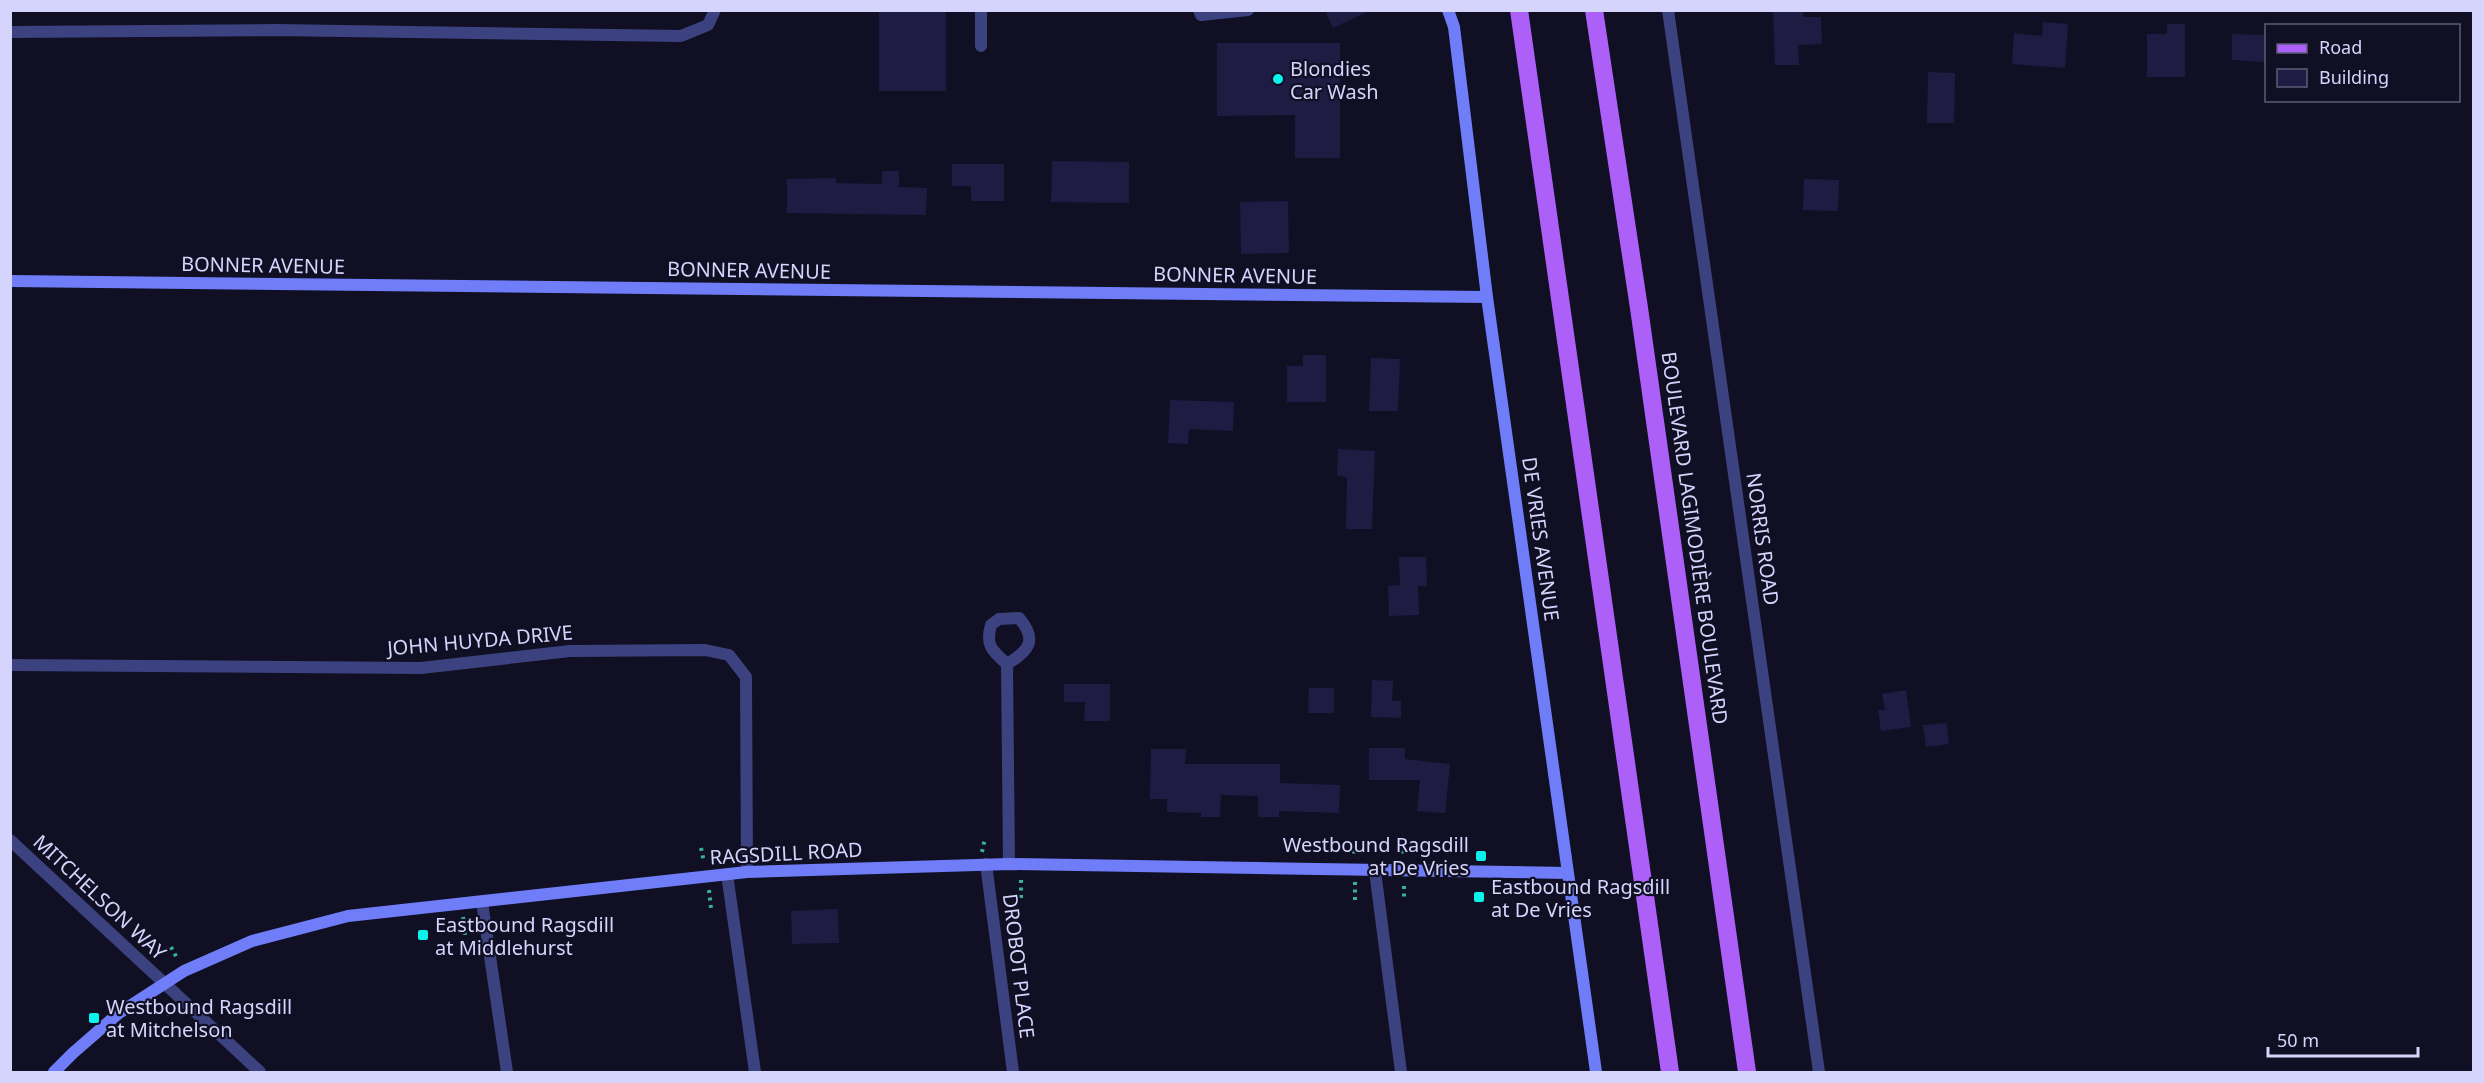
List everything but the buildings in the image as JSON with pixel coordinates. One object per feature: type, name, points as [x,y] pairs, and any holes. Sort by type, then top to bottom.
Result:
[{"type":"main road","points":[[1518,10],[1670,1072]]},
{"type":"main road","name":"BOULEVARD LAGIMODIÈRE BOULEVARD","points":[[1594,10],[1648,367],[1747,1072]]},
{"type":"street","points":[[10,32],[276,30],[681,36],[708,25],[715,10]]},
{"type":"street","points":[[981,10],[981,46]]},
{"type":"street","points":[[1199,10],[1201,15],[1248,10]]},
{"type":"street","name":"DE VRIES AVENUE","points":[[1448,10],[1454,27],[1487,297],[1596,1072]]},
{"type":"street","name":"NORRIS ROAD","points":[[1668,10],[1819,1072]]},
{"type":"street","name":"BONNER AVENUE","points":[[10,281],[1487,297]]},
{"type":"street","name":"JOHN HUYDA DRIVE","points":[[10,665],[421,668],[570,651],[705,650],[729,655],[746,677],[747,872]]},
{"type":"street","points":[[1007,664],[1009,864]]},
{"type":"street","name":"MITCHELSON WAY","points":[[10,840],[260,1072]]},
{"type":"street","name":"DROBOT PLACE","points":[[986,864],[1013,1072]]},
{"type":"street","name":"RAGSDILL ROAD","points":[[54,1072],[119,1013],[164,982],[252,941],[348,916],[747,872],[1009,864],[1568,873]]},
{"type":"street","points":[[1375,871],[1401,1072]]},
{"type":"street","points":[[727,874],[755,1072]]},
{"type":"street","points":[[482,902],[507,1072]]},
{"type":"place","name":"Blondies Car Wash","points":[[1278,79]]},
{"type":"place","name":"Westbound Ragsdill at De Vries","points":[[1481,856]]},
{"type":"place","name":"Eastbound Ragsdill at De Vries","points":[[1479,897]]},
{"type":"place","name":"Eastbound Ragsdill at Middlehurst","points":[[423,935]]},
{"type":"place","name":"Westbound Ragsdill at Mitchelson","points":[[94,1018]]}]
